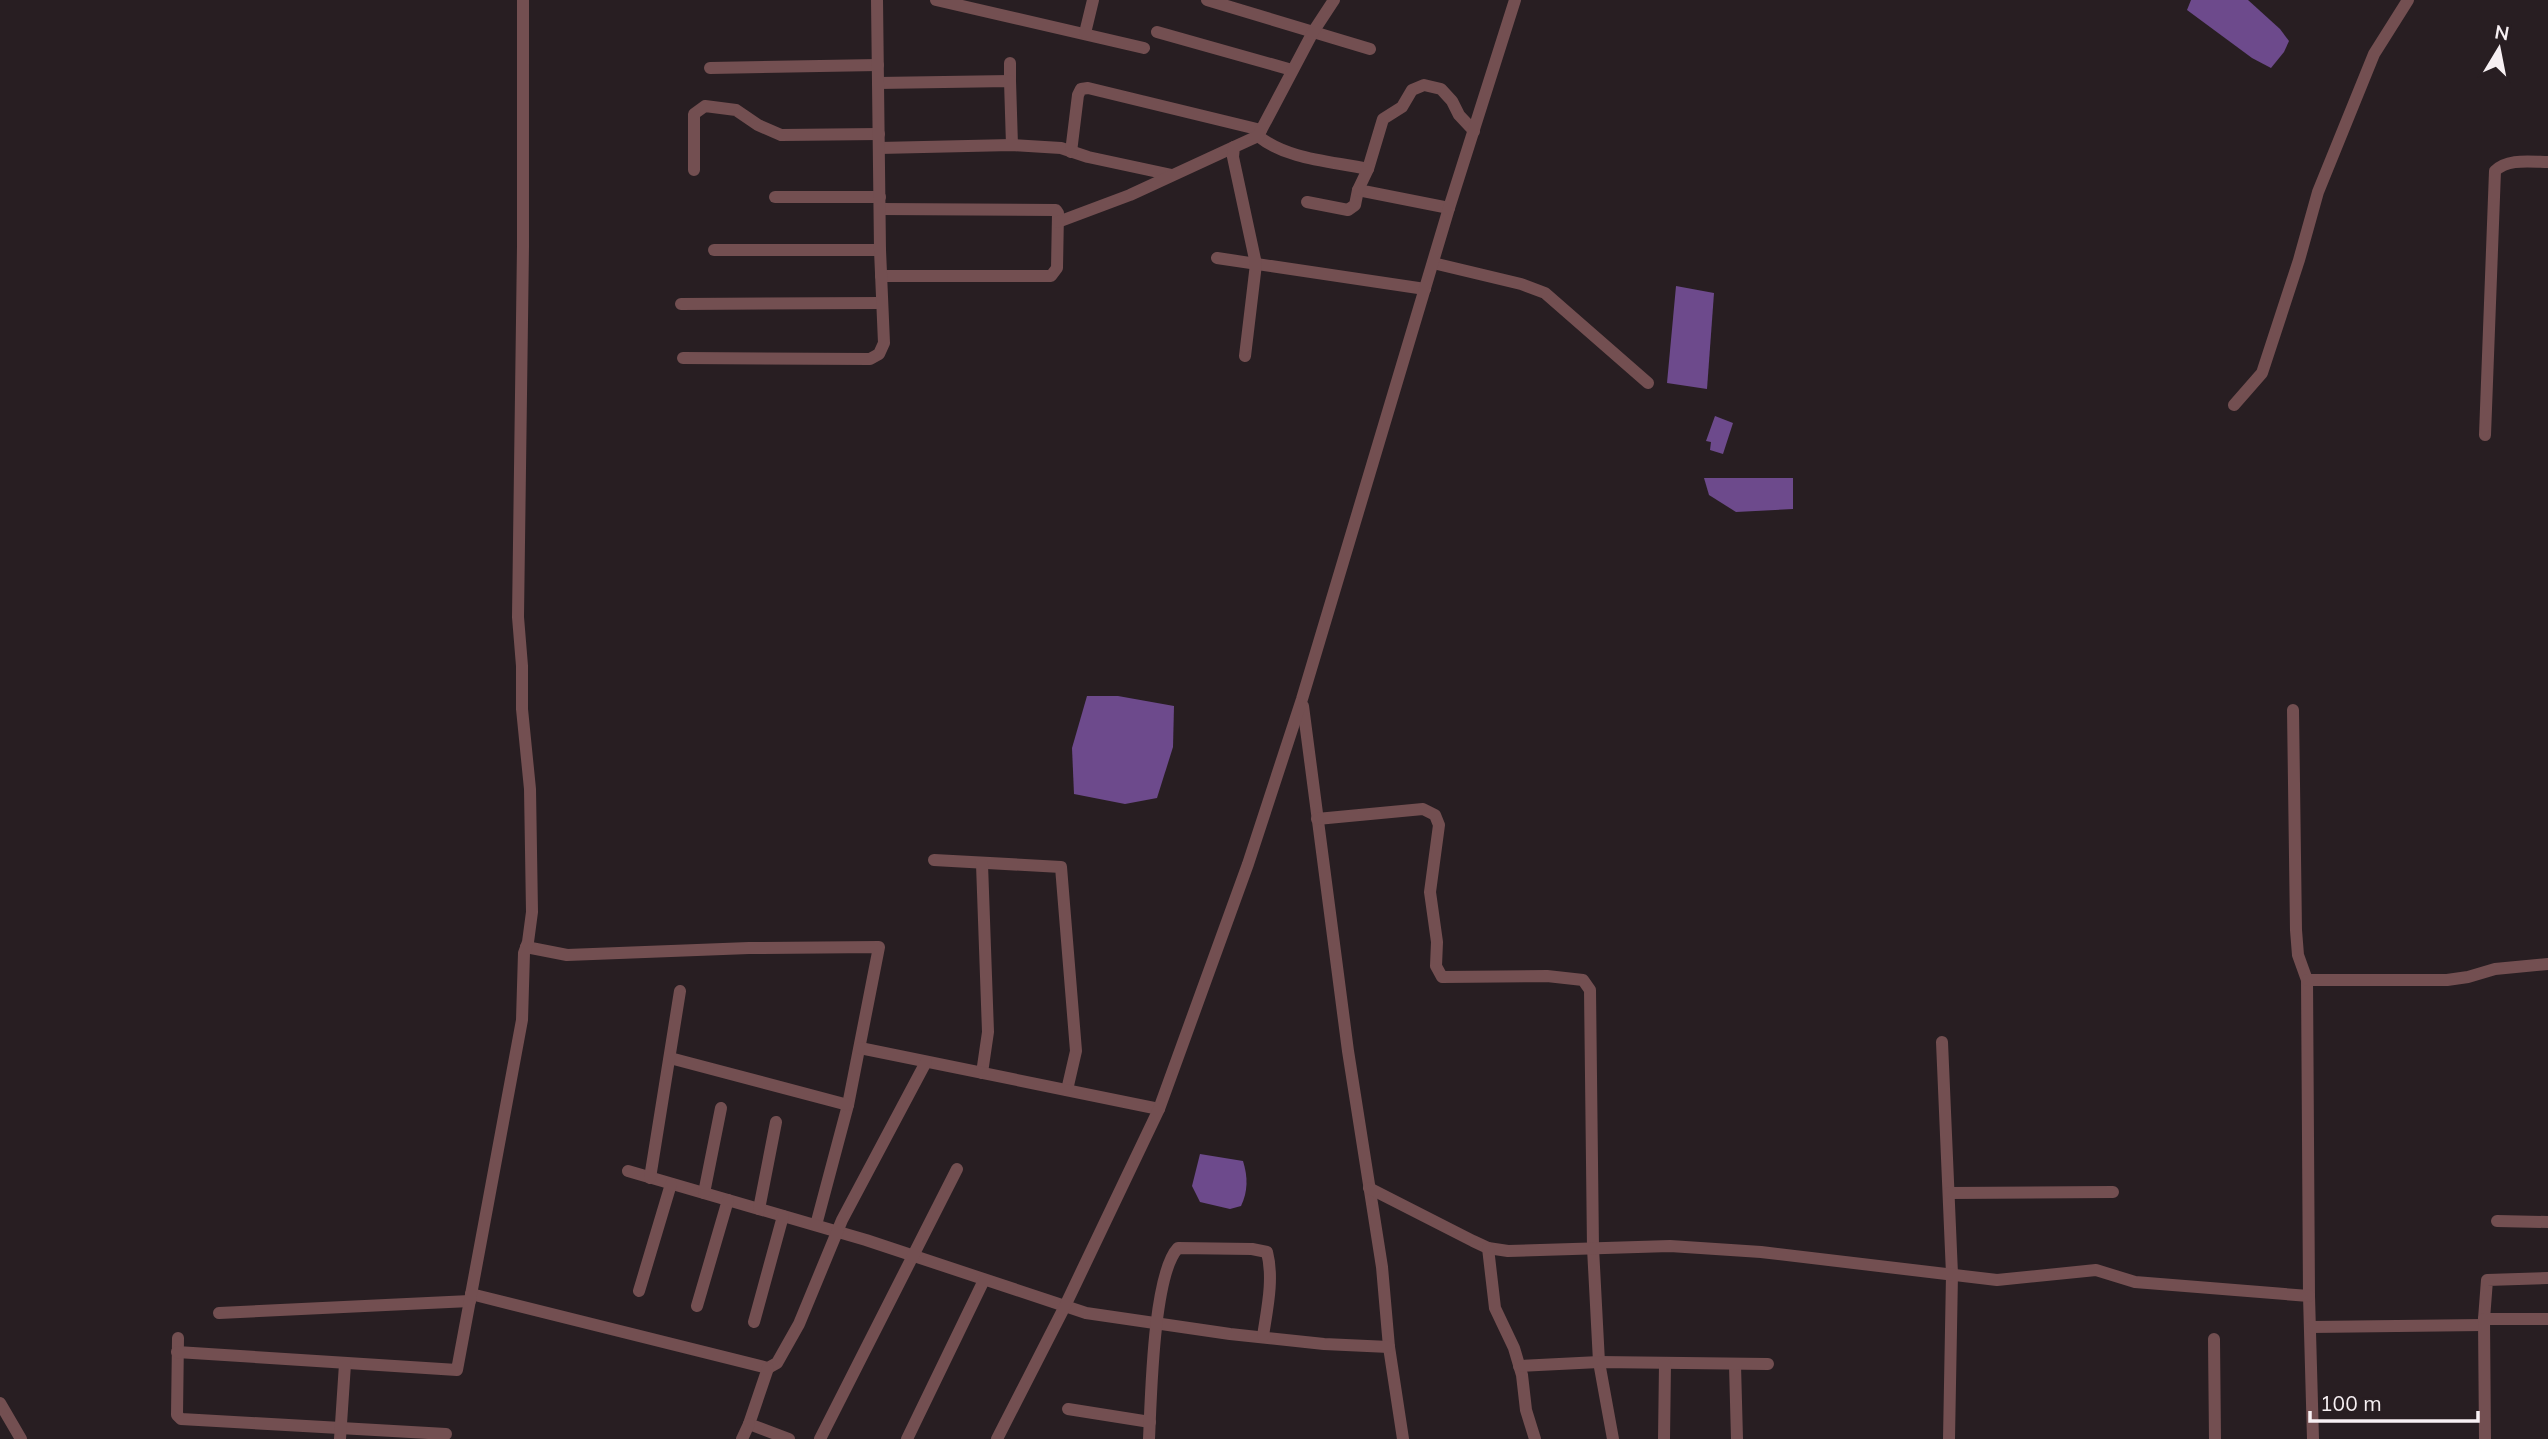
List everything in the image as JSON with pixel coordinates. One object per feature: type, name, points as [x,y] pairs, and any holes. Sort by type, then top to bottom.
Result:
[{"type":"street","points":[[177,1352],[457,1370],[522,1020],[524,953],[532,912],[530,789],[517,617],[523,246],[523,0]]},
{"type":"street","points":[[683,358],[870,359],[879,354],[884,343],[880,250],[877,0]]},
{"type":"street","points":[[936,0],[1144,48]]},
{"type":"street","points":[[1085,33],[1093,0]]},
{"type":"street","points":[[1207,0],[1236,3],[1313,32],[1370,49]]},
{"type":"street","points":[[1058,222],[1130,195],[1259,133],[1313,32],[1334,0]]},
{"type":"street","points":[[997,1439],[1065,1306],[1159,1109],[1248,864],[1302,699],[1449,208],[1515,0]]},
{"type":"street","points":[[2234,405],[2262,373],[2318,192],[2374,54],[2409,0]]},
{"type":"street","points":[[1157,32],[1292,70]]},
{"type":"street","points":[[1010,63],[1012,145]]},
{"type":"street","points":[[710,68],[878,65]]},
{"type":"street","points":[[878,83],[1010,81]]},
{"type":"street","points":[[1307,202],[1348,210],[1354,205],[1383,119],[1402,107],[1412,90],[1424,85],[1441,89],[1474,131]]},
{"type":"street","points":[[1071,152],[1078,95],[1081,89],[1088,88],[1259,133],[1271,147],[1290,154],[1368,169]]},
{"type":"street","points":[[694,170],[694,114],[705,106],[736,110],[758,125],[781,135],[879,134]]},
{"type":"street","points":[[879,148],[1012,145],[1061,148],[1088,158],[1172,175]]},
{"type":"street","points":[[1234,147],[1233,157],[1256,264],[1245,356]]},
{"type":"street","points":[[2485,435],[2495,171],[2511,163],[2548,162]]},
{"type":"street","points":[[1358,190],[1449,208]]},
{"type":"street","points":[[775,197],[1056,210],[1057,268],[1051,276],[881,276]]},
{"type":"street","points":[[714,250],[880,250]]},
{"type":"street","points":[[1217,258],[1425,289]]},
{"type":"street","points":[[1433,263],[1521,284],[1545,293],[1648,383]]},
{"type":"street","points":[[681,304],[883,303]]},
{"type":"street","points":[[1302,699],[1382,1267],[1389,1347],[1403,1439]]},
{"type":"street","points":[[2293,710],[2296,930],[2298,956],[2307,980],[2309,1296],[2313,1439]]},
{"type":"street","points":[[1317,819],[1423,809],[1435,815],[1439,825],[1430,892],[1437,942],[1436,966],[1442,977],[1547,976],[1583,980],[1590,990],[1593,1248],[1598,1362],[1613,1439]]},
{"type":"street","points":[[934,860],[1061,867],[1076,1051],[1067,1090]]},
{"type":"street","points":[[982,864],[988,1032],[982,1073]]},
{"type":"street","points":[[526,947],[567,955],[749,948],[879,947],[848,1105],[816,1225]]},
{"type":"street","points":[[2307,980],[2447,980],[2495,969],[2548,964]]},
{"type":"street","points":[[650,1178],[680,991]]},
{"type":"street","points":[[1942,1042],[1952,1274],[1949,1439]]},
{"type":"street","points":[[860,1048],[1159,1109]]},
{"type":"street","points":[[670,1058],[848,1105]]},
{"type":"street","points":[[742,1439],[768,1368],[777,1363],[799,1324],[838,1232],[926,1062]]},
{"type":"street","points":[[704,1193],[721,1108]]},
{"type":"street","points":[[759,1209],[776,1122]]},
{"type":"street","points":[[820,1439],[957,1169]]},
{"type":"street","points":[[628,1171],[816,1225],[1086,1313],[1156,1325],[1324,1344],[1389,1347]]},
{"type":"street","points":[[639,1291],[671,1184]]},
{"type":"street","points":[[1369,1188],[1488,1248],[1508,1251],[1670,1246],[1761,1252],[2006,1280],[2096,1270],[2135,1282],[2309,1296]]},
{"type":"street","points":[[1949,1193],[2113,1192]]},
{"type":"street","points":[[696,1306],[728,1200]]},
{"type":"street","points":[[754,1322],[783,1216]]},
{"type":"street","points":[[2497,1221],[2548,1222]]},
{"type":"street","points":[[1149,1439],[1156,1325],[1168,1262],[1178,1248],[1252,1249],[1267,1252],[1270,1264],[1269,1292],[1263,1336]]},
{"type":"street","points":[[1488,1248],[1495,1308],[1514,1348],[1526,1410],[1535,1439]]},
{"type":"street","points":[[2485,1439],[2483,1322],[2487,1280],[2548,1278]]},
{"type":"street","points":[[907,1439],[984,1280]]},
{"type":"street","points":[[219,1313],[471,1298],[768,1368]]},
{"type":"street","points":[[2311,1327],[2548,1319]]},
{"type":"street","points":[[178,1338],[177,1415],[181,1419],[341,1434],[446,1434]]},
{"type":"street","points":[[2214,1339],[2215,1439]]},
{"type":"street","points":[[1519,1366],[1598,1362],[1768,1364]]},
{"type":"street","points":[[341,1434],[345,1364]]},
{"type":"street","points":[[1664,1439],[1665,1364]]},
{"type":"street","points":[[1735,1365],[1737,1439]]},
{"type":"street","points":[[0,1403],[21,1439]]},
{"type":"street","points":[[1068,1409],[1150,1422]]},
{"type":"street","points":[[749,1424],[789,1439]]},
{"type":"shaded area","points":[[2191,0],[2248,0],[2280,29],[2289,41],[2284,52],[2271,68],[2252,58],[2187,10]]},
{"type":"shaded area","points":[[1676,286],[1714,293],[1707,389],[1667,383]]},
{"type":"shaded area","points":[[1715,416],[1733,423],[1723,454],[1710,450],[1711,442],[1706,441]]},
{"type":"shaded area","points":[[1704,478],[1793,478],[1793,509],[1736,512],[1709,495]]},
{"type":"shaded area","points":[[1087,696],[1118,696],[1174,706],[1173,747],[1157,798],[1125,804],[1074,794],[1072,748]]},
{"type":"shaded area","points":[[1200,1154],[1243,1161],[1246,1184],[1241,1206],[1230,1209],[1200,1202],[1192,1186]]}]
